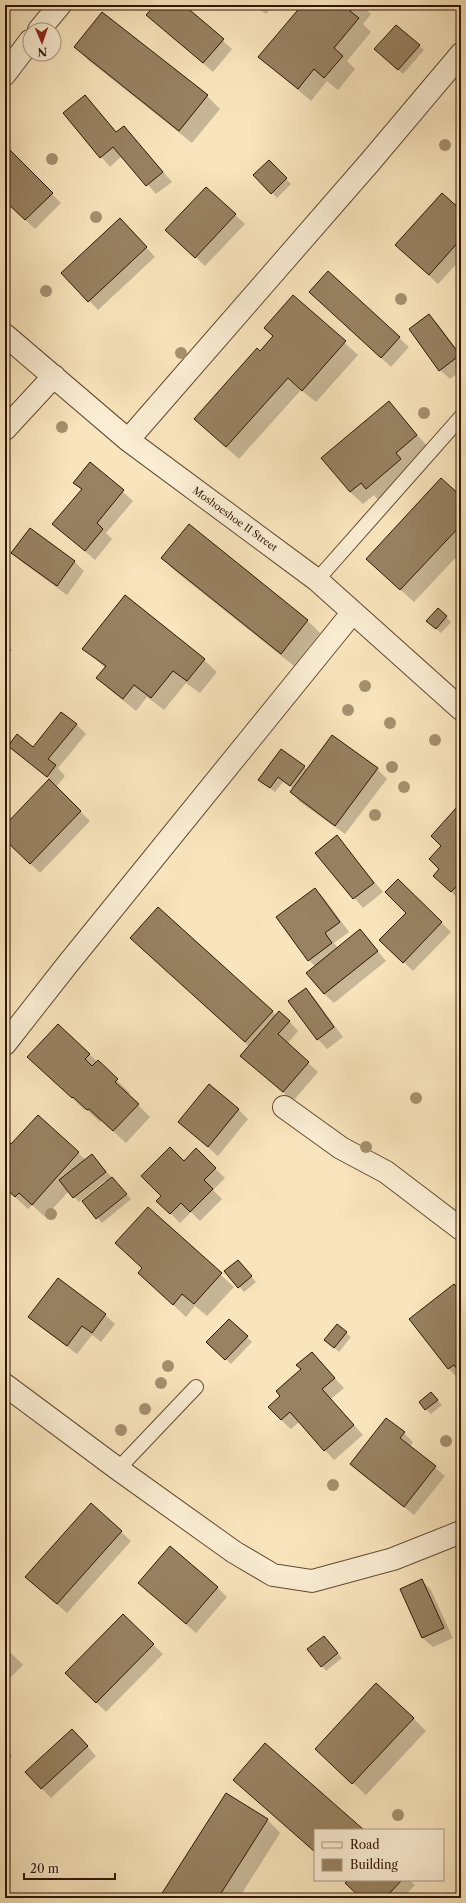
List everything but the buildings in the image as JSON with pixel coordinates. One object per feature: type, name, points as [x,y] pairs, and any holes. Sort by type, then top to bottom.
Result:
[{"type":"street","points":[[46,22],[60,5]]},
{"type":"street","points":[[5,74],[22,52]]},
{"type":"street","points":[[128,440],[370,162],[461,54]]},
{"type":"street","name":"Moshoeshoe II Street","points":[[5,335],[128,440],[318,580],[461,709]]},
{"type":"street","points":[[5,429],[54,376]]},
{"type":"street","points":[[5,1044],[353,612]]},
{"type":"street","points":[[284,1107],[341,1148],[386,1172],[461,1229]]},
{"type":"street","points":[[5,1385],[118,1469],[234,1552],[273,1575],[312,1581],[392,1559],[461,1532]]},
{"type":"lane","points":[[318,580],[461,417]]},
{"type":"lane","points":[[118,1469],[196,1387]]}]
